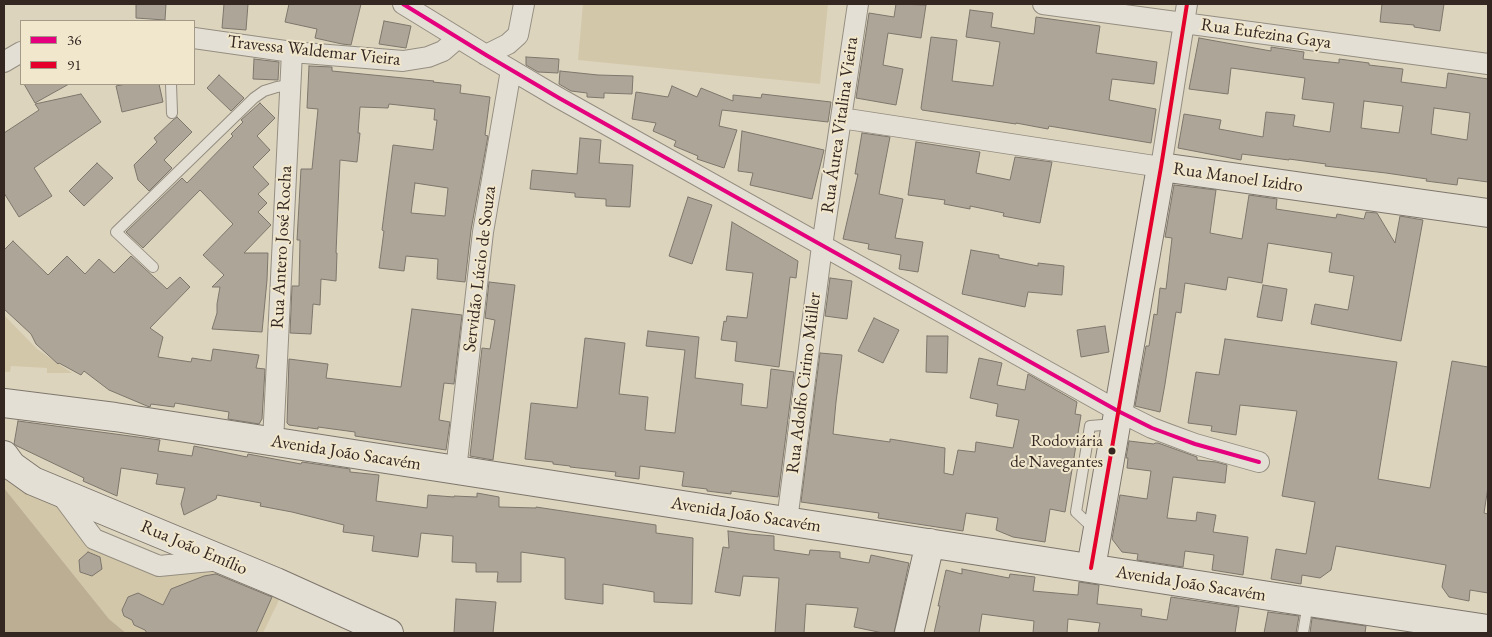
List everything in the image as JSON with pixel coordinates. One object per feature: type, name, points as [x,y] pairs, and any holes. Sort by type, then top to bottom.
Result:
[{"type":"main road","name":"Rua Manoel Izidro","points":[[1161,167],[1488,213]]},
{"type":"main road","points":[[1090,568],[1161,167]]},
{"type":"main road","points":[[4,386],[15,387],[53,409]]},
{"type":"main road","name":"Avenida João Sacavém","points":[[4,403],[115,417],[1474,629]]},
{"type":"main road","name":"Rua João Emílio","points":[[4,455],[12,466],[33,481],[276,582],[389,633]]},
{"type":"main road","points":[[909,633],[930,543]]},
{"type":"street","points":[[486,55],[508,44],[518,35],[524,4]]},
{"type":"street","name":"Rua Áurea Vitalina Vieira","points":[[822,246],[858,4]]},
{"type":"street","name":"Rua Eufezina Gaya","points":[[1044,4],[1185,13],[1488,64]]},
{"type":"street","points":[[407,5],[511,70],[822,246],[1117,417],[1259,462]]},
{"type":"street","points":[[1161,167],[1185,13]]},
{"type":"street","name":"Travessa Waldemar Vieira","points":[[195,38],[292,52],[403,61],[428,57],[443,51],[458,38]]},
{"type":"street","name":"Rua Antero José Rocha","points":[[273,442],[292,52]]},
{"type":"street","points":[[4,62],[20,53]]},
{"type":"street","name":"Servidão Lúcio de Souza","points":[[456,470],[483,232],[511,70]]},
{"type":"street","name":"Rua Manoel Izidro","points":[[841,118],[1161,167]]},
{"type":"street","name":"Rua Adolfo Cirino Müller","points":[[787,521],[822,246]]},
{"type":"lane","points":[[171,85],[172,113]]},
{"type":"lane","points":[[153,267],[116,232],[254,98],[264,91],[290,85]]},
{"type":"lane","points":[[1303,633],[1308,602]]},
{"type":"shaded area","points":[[583,4],[828,4],[820,84],[578,60]]},
{"type":"shaded area","points":[[4,315],[37,349],[72,373],[47,373],[47,368],[11,366],[10,372],[4,372]]},
{"type":"shaded area","points":[[4,478],[54,500],[87,546],[222,568],[282,594],[263,633],[126,633],[109,619],[4,488]]},
{"type":"shaded area","points":[[4,488],[109,619],[126,633],[4,633]]},
{"type":"building","points":[[136,4],[166,4],[165,20],[136,18]]},
{"type":"building","points":[[224,4],[248,4],[246,30],[222,28]]},
{"type":"building","points":[[289,4],[361,4],[351,45],[315,38],[317,29],[285,22]]},
{"type":"building","points":[[896,4],[926,5],[921,38],[888,33],[883,65],[903,69],[896,105],[856,98],[869,13],[894,17]]},
{"type":"building","points":[[1382,4],[1444,4],[1440,31],[1414,27],[1414,25],[1380,22]]},
{"type":"building","points":[[970,10],[993,13],[991,27],[1034,34],[1036,17],[1100,26],[1096,53],[1157,62],[1154,84],[1112,79],[1109,100],[1156,109],[1151,143],[1049,126],[1048,129],[922,110],[931,37],[957,40],[952,81],[993,86],[1000,42],[966,37]]},
{"type":"building","points":[[384,21],[411,26],[406,48],[379,44]]},
{"type":"building","points":[[1199,38],[1271,51],[1271,47],[1304,52],[1303,59],[1339,63],[1339,59],[1403,69],[1401,82],[1446,88],[1448,73],[1488,79],[1488,182],[1458,178],[1457,185],[1289,159],[1242,154],[1241,160],[1178,148],[1184,114],[1221,120],[1219,129],[1263,137],[1266,112],[1295,115],[1293,126],[1330,132],[1334,103],[1302,99],[1305,78],[1231,68],[1228,94],[1189,89]],"holes":[[[1364,101],[1403,106],[1399,133],[1361,128]],[[1434,108],[1470,113],[1467,140],[1431,134]]]},
{"type":"building","points":[[526,57],[559,59],[558,73],[538,72],[526,65]]},
{"type":"building","points":[[254,59],[279,62],[278,80],[253,79]]},
{"type":"building","points":[[309,66],[332,67],[332,71],[461,85],[460,93],[490,97],[485,135],[488,136],[471,230],[465,282],[437,279],[438,259],[406,256],[404,271],[379,268],[393,145],[433,150],[437,120],[434,120],[435,109],[389,104],[388,108],[360,107],[357,162],[340,160],[336,281],[321,279],[320,305],[313,304],[311,334],[290,333],[292,286],[299,286],[300,240],[297,240],[301,169],[312,169],[318,109],[307,108]],"holes":[[[415,183],[448,188],[445,216],[411,213]]]},
{"type":"building","points":[[560,71],[633,76],[632,94],[604,93],[604,98],[587,97],[587,93],[571,91],[559,84]]},
{"type":"building","points":[[219,75],[244,98],[231,111],[207,88]]},
{"type":"building","points":[[25,85],[67,85],[35,103]]},
{"type":"building","points":[[159,85],[163,102],[122,112],[116,86]]},
{"type":"building","points":[[672,86],[697,97],[701,88],[733,101],[733,95],[761,98],[762,94],[831,102],[828,122],[722,110],[719,126],[737,130],[724,168],[697,159],[698,156],[674,146],[676,141],[653,131],[656,123],[632,119],[636,92],[668,97]]},
{"type":"building","points":[[81,94],[101,122],[34,168],[52,196],[19,217],[4,193],[4,133],[39,110],[35,104]]},
{"type":"building","points":[[260,103],[275,118],[257,136],[270,150],[253,167],[269,184],[258,194],[267,203],[258,212],[271,225],[244,253],[268,253],[262,332],[212,329],[217,313],[220,287],[212,287],[224,275],[203,255],[233,224],[200,190],[143,248],[126,232],[182,178],[187,183],[233,136],[231,134],[243,122],[241,120]]},
{"type":"building","points":[[177,117],[192,132],[164,160],[172,168],[149,191],[138,180],[134,165],[157,142],[154,138]]},
{"type":"building","points":[[742,131],[824,150],[812,199],[750,185],[753,173],[738,171]]},
{"type":"building","points":[[862,133],[890,137],[879,194],[903,199],[895,238],[923,242],[918,272],[899,269],[901,255],[868,249],[869,244],[843,239],[858,174],[855,174]]},
{"type":"building","points":[[580,138],[601,140],[599,163],[633,165],[630,207],[606,206],[606,199],[575,197],[575,193],[530,189],[532,170],[577,174]]},
{"type":"building","points":[[916,142],[980,152],[976,173],[1010,180],[1015,157],[1052,162],[1040,223],[1003,216],[1004,213],[970,206],[970,209],[944,204],[945,200],[908,195]]},
{"type":"building","points":[[97,163],[113,178],[84,206],[69,191]]},
{"type":"building","points":[[1174,185],[1216,190],[1210,233],[1242,239],[1249,195],[1277,199],[1276,209],[1336,218],[1337,214],[1364,219],[1366,212],[1377,213],[1395,243],[1400,216],[1423,220],[1401,341],[1311,324],[1315,304],[1348,310],[1354,276],[1329,272],[1332,253],[1268,243],[1262,283],[1228,277],[1226,290],[1185,283],[1181,313],[1176,312],[1160,412],[1135,406],[1146,346],[1149,346],[1154,314],[1157,315],[1160,288],[1166,289],[1172,238],[1165,237]]},
{"type":"building","points":[[688,197],[712,205],[692,264],[669,256]]},
{"type":"building","points":[[732,222],[798,261],[796,278],[790,277],[779,367],[735,361],[737,342],[721,340],[724,321],[726,322],[727,316],[747,318],[753,273],[726,270]]},
{"type":"building","points":[[13,241],[48,275],[67,256],[85,274],[99,259],[114,273],[131,256],[167,289],[180,277],[190,287],[150,328],[163,337],[158,357],[191,362],[192,358],[211,361],[213,349],[259,355],[256,368],[265,369],[262,419],[259,424],[228,419],[229,412],[175,403],[174,407],[151,404],[150,407],[109,390],[84,371],[81,375],[58,364],[36,344],[31,334],[4,309],[4,250]]},
{"type":"building","points":[[971,250],[999,255],[999,258],[1038,266],[1038,263],[1064,266],[1062,295],[1028,292],[1025,307],[962,294]]},
{"type":"building","points":[[830,278],[852,281],[847,319],[825,316]]},
{"type":"building","points":[[489,282],[515,285],[493,460],[470,456],[482,348],[490,349],[495,320],[485,318]]},
{"type":"building","points":[[1263,285],[1287,289],[1282,321],[1257,317]]},
{"type":"building","points":[[412,309],[462,315],[454,384],[444,383],[439,420],[450,422],[446,450],[355,436],[355,432],[318,427],[318,429],[289,425],[287,423],[289,359],[328,364],[326,378],[401,387]]},
{"type":"building","points":[[874,318],[899,330],[883,363],[858,351]]},
{"type":"building","points":[[1105,326],[1109,352],[1081,357],[1077,330]]},
{"type":"building","points":[[648,331],[699,337],[695,378],[743,384],[741,405],[767,408],[771,369],[794,372],[778,497],[731,491],[731,494],[682,486],[684,472],[640,466],[639,479],[615,476],[616,472],[570,467],[553,464],[553,462],[525,459],[531,403],[577,408],[585,338],[625,343],[619,394],[648,397],[645,430],[675,433],[685,350],[646,346]]},
{"type":"building","points":[[927,336],[948,336],[947,373],[926,372]]},
{"type":"building","points":[[1225,339],[1397,362],[1378,479],[1430,488],[1452,361],[1488,367],[1488,487],[1484,513],[1488,514],[1488,593],[1470,590],[1469,601],[1449,597],[1442,587],[1446,565],[1336,546],[1331,570],[1320,578],[1302,575],[1301,584],[1271,579],[1276,549],[1306,554],[1315,502],[1282,496],[1297,411],[1240,405],[1236,435],[1211,431],[1212,426],[1188,423],[1196,372],[1219,375]]},
{"type":"building","points":[[820,353],[842,355],[833,434],[890,442],[890,439],[945,448],[944,473],[953,475],[958,450],[975,452],[976,442],[1013,448],[1019,420],[996,416],[998,404],[970,398],[979,358],[1002,363],[997,385],[1025,390],[1028,374],[1077,402],[1075,414],[1081,415],[1065,512],[1050,509],[1045,542],[1013,537],[996,530],[998,518],[966,513],[963,531],[878,518],[879,513],[801,502]]},
{"type":"building","points":[[18,421],[160,440],[158,451],[192,456],[194,446],[247,457],[248,454],[301,464],[302,462],[350,469],[350,472],[379,475],[376,501],[427,508],[428,495],[477,497],[477,493],[499,497],[499,507],[536,507],[656,525],[656,533],[693,538],[692,604],[654,602],[654,592],[603,584],[603,604],[565,599],[565,558],[521,552],[521,582],[497,582],[498,572],[476,572],[476,563],[452,562],[453,536],[421,533],[418,557],[372,551],[374,536],[343,532],[344,525],[260,506],[261,503],[217,495],[216,499],[184,515],[181,504],[185,488],[156,484],[158,474],[121,468],[117,496],[83,481],[84,478],[14,444]]},
{"type":"building","points":[[1129,441],[1158,443],[1197,457],[1197,460],[1227,465],[1225,483],[1173,477],[1167,518],[1196,521],[1197,512],[1216,515],[1213,532],[1248,537],[1243,575],[1212,570],[1214,555],[1185,551],[1183,567],[1137,560],[1138,554],[1122,552],[1112,539],[1120,495],[1147,499],[1151,471],[1127,468],[1128,458],[1126,458]]},
{"type":"building","points":[[728,531],[774,536],[774,550],[809,555],[810,550],[840,552],[840,558],[869,563],[871,555],[909,563],[894,633],[883,633],[854,627],[858,608],[806,604],[804,633],[775,633],[779,578],[743,576],[740,596],[715,592],[723,547],[729,548]]},
{"type":"building","points":[[88,552],[100,557],[102,569],[92,576],[80,572],[79,560]]},
{"type":"building","points":[[962,569],[1009,578],[1010,574],[1035,577],[1033,591],[1078,595],[1079,582],[1099,585],[1097,604],[1142,609],[1141,616],[1167,620],[1171,597],[1239,607],[1235,633],[1098,633],[1100,623],[1068,619],[1067,633],[1033,633],[1034,621],[982,614],[979,633],[934,633],[946,570],[962,574]]},
{"type":"building","points":[[216,574],[272,597],[256,633],[147,633],[145,630],[134,625],[132,620],[124,616],[122,610],[128,597],[138,593],[163,605],[171,589],[204,576]]},
{"type":"building","points":[[456,599],[496,602],[493,633],[454,633]]},
{"type":"building","points":[[1268,612],[1299,616],[1296,633],[1264,633]]},
{"type":"building","points":[[1312,618],[1366,626],[1365,633],[1310,633]]},
{"type":"transit line","name":"36","points":[[403,4],[559,98],[1118,411],[1152,428],[1195,444],[1259,462]]},
{"type":"transit line","name":"91","points":[[1091,568],[1161,167],[1187,4]]},
{"type":"place","name":"Rodoviária de Navegantes","points":[[1112,451]]}]
